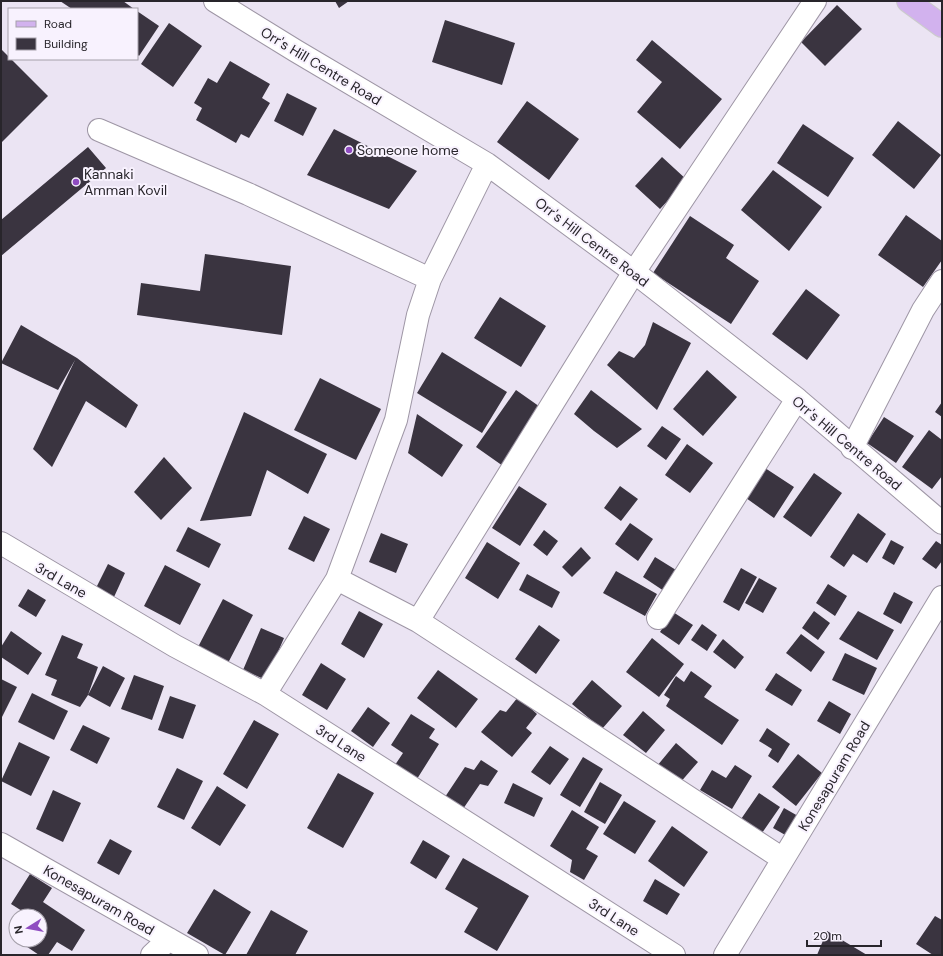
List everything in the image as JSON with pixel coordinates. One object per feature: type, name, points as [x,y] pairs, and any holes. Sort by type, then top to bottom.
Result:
[{"type":"main road","points":[[908,1],[942,26]]},
{"type":"street","name":"Orr's Hill Centre Road","points":[[215,1],[296,51],[487,164],[634,272],[797,399],[852,448],[942,523]]},
{"type":"street","points":[[418,622],[634,272],[815,1]]},
{"type":"street","points":[[99,130],[248,194],[430,279]]},
{"type":"street","points":[[265,694],[337,579],[396,420],[418,315],[430,279],[487,164]]},
{"type":"street","points":[[852,448],[923,310],[942,281]]},
{"type":"street","points":[[658,618],[797,399]]},
{"type":"street","name":"3rd Lane","points":[[1,543],[175,646],[265,694],[674,955]]},
{"type":"street","points":[[337,579],[418,622],[783,859]]},
{"type":"street","name":"Konesapuram Road","points":[[725,955],[942,598]]},
{"type":"street","name":"Konesapuram Road","points":[[1,844],[197,955]]},
{"type":"street","points":[[152,955],[169,940]]},
{"type":"building","points":[[60,1],[123,1],[133,8],[70,8]]},
{"type":"building","points":[[335,1],[349,1],[339,8]]},
{"type":"building","points":[[837,5],[862,29],[825,66],[801,42]]},
{"type":"building","points":[[138,12],[159,26],[139,56],[138,55]]},
{"type":"building","points":[[445,20],[515,43],[502,85],[432,62]]},
{"type":"building","points":[[169,23],[202,46],[173,87],[141,64]]},
{"type":"building","points":[[652,40],[722,99],[680,149],[637,112],[662,82],[636,60]]},
{"type":"building","points":[[1,49],[8,56],[8,60],[12,60],[48,96],[1,143]]},
{"type":"building","points":[[230,61],[270,84],[262,98],[270,103],[249,138],[241,134],[236,143],[196,120],[202,108],[194,103],[208,78],[217,83]]},
{"type":"building","points":[[287,93],[317,108],[303,136],[274,121]]},
{"type":"building","points":[[527,101],[579,139],[549,180],[497,142]]},
{"type":"building","points":[[898,121],[941,155],[914,189],[872,155]]},
{"type":"building","points":[[803,124],[854,158],[828,197],[777,163]]},
{"type":"building","name":"Someone home","points":[[334,129],[417,171],[389,209],[307,175]]},
{"type":"building","points":[[88,147],[106,168],[1,256],[1,220]]},
{"type":"building","points":[[662,157],[687,180],[660,209],[635,186]]},
{"type":"building","points":[[773,170],[822,207],[789,251],[741,210]]},
{"type":"building","points":[[906,215],[942,241],[942,260],[923,287],[878,255]]},
{"type":"building","points":[[690,216],[734,245],[726,258],[759,281],[731,324],[653,273]]},
{"type":"building","points":[[205,254],[291,266],[282,335],[137,315],[141,283],[200,291]]},
{"type":"building","points":[[806,289],[840,315],[807,360],[772,334]]},
{"type":"building","points":[[500,297],[546,326],[521,367],[474,338]]},
{"type":"building","points":[[653,322],[691,343],[657,410],[607,365],[619,351],[634,358],[645,345]]},
{"type":"building","points":[[21,325],[77,358],[138,405],[126,428],[86,401],[52,467],[33,449],[75,360],[58,390],[1,363]]},
{"type":"building","points":[[442,352],[507,392],[482,433],[417,393]]},
{"type":"building","points":[[707,370],[737,397],[703,436],[673,409]]},
{"type":"building","points":[[320,378],[381,409],[356,460],[294,430]]},
{"type":"building","points":[[516,390],[543,409],[503,466],[476,447]]},
{"type":"building","points":[[591,390],[642,429],[617,448],[594,431],[574,414]]},
{"type":"building","points":[[942,402],[942,417],[935,412]]},
{"type":"building","points":[[244,412],[327,454],[308,494],[267,470],[251,516],[200,521]]},
{"type":"building","points":[[417,414],[463,445],[442,477],[408,453]]},
{"type":"building","points":[[884,417],[914,436],[896,463],[867,443]]},
{"type":"building","points":[[662,426],[681,439],[666,460],[647,446]]},
{"type":"building","points":[[929,430],[942,440],[942,476],[932,489],[902,467]]},
{"type":"building","points":[[687,444],[713,463],[690,493],[665,475]]},
{"type":"building","points":[[164,457],[192,488],[161,520],[134,492]]},
{"type":"building","points":[[765,468],[794,487],[774,518],[746,498]]},
{"type":"building","points":[[814,473],[842,493],[811,537],[783,517]]},
{"type":"building","points":[[519,486],[547,504],[520,546],[492,528]]},
{"type":"building","points":[[620,486],[638,499],[621,521],[604,508]]},
{"type":"building","points":[[858,513],[886,534],[867,563],[853,554],[844,567],[830,557]]},
{"type":"building","points":[[304,516],[330,529],[314,562],[288,549]]},
{"type":"building","points":[[630,523],[653,539],[638,561],[615,544]]},
{"type":"building","points":[[188,527],[221,544],[209,568],[176,551]]},
{"type":"building","points":[[544,530],[558,541],[547,556],[533,545]]},
{"type":"building","points":[[381,533],[408,544],[396,573],[369,562]]},
{"type":"building","points":[[891,540],[904,547],[894,565],[882,558]]},
{"type":"building","points":[[936,541],[942,545],[942,561],[936,569],[922,559]]},
{"type":"building","points":[[487,542],[520,563],[498,599],[465,578]]},
{"type":"building","points":[[581,547],[591,558],[572,577],[562,567]]},
{"type":"building","points":[[655,557],[676,570],[664,591],[643,577]]},
{"type":"building","points":[[108,564],[125,573],[114,597],[96,588]]},
{"type":"building","points":[[165,565],[201,584],[180,625],[144,606]]},
{"type":"building","points":[[741,568],[757,577],[739,611],[723,602]]},
{"type":"building","points":[[616,571],[657,594],[645,616],[603,593]]},
{"type":"building","points":[[527,574],[560,592],[552,608],[519,590]]},
{"type":"building","points":[[759,578],[777,588],[763,613],[745,603]]},
{"type":"building","points":[[828,584],[847,596],[835,616],[816,603]]},
{"type":"building","points":[[28,589],[46,600],[36,617],[18,606]]},
{"type":"building","points":[[894,592],[913,602],[901,624],[883,614]]},
{"type":"building","points":[[223,599],[253,615],[228,663],[198,647]]},
{"type":"building","points":[[359,611],[383,624],[364,658],[341,644]]},
{"type":"building","points":[[814,611],[830,623],[818,640],[802,628]]},
{"type":"building","points":[[858,611],[894,630],[877,660],[839,639]]},
{"type":"building","points":[[673,612],[693,625],[679,645],[660,632]]},
{"type":"building","points":[[702,624],[717,635],[707,651],[691,640]]},
{"type":"building","points":[[539,625],[560,640],[536,674],[515,659]]},
{"type":"building","points":[[261,628],[284,638],[266,680],[243,670]]},
{"type":"building","points":[[11,631],[42,653],[28,675],[1,657],[1,647]]},
{"type":"building","points":[[801,634],[825,652],[811,672],[786,653]]},
{"type":"building","points":[[62,635],[83,644],[77,658],[98,667],[88,695],[80,707],[51,695],[57,680],[45,675]]},
{"type":"building","points":[[652,638],[684,664],[659,697],[626,672]]},
{"type":"building","points":[[723,639],[744,657],[735,669],[713,652]]},
{"type":"building","points":[[845,653],[877,668],[864,695],[832,680]]},
{"type":"building","points":[[321,663],[346,679],[327,710],[302,695]]},
{"type":"building","points":[[103,666],[125,678],[110,707],[88,695]]},
{"type":"building","points":[[438,670],[478,699],[456,728],[417,698]]},
{"type":"building","points":[[691,671],[712,686],[704,697],[739,720],[722,745],[666,706],[670,699],[664,695],[676,676],[684,682]]},
{"type":"building","points":[[776,673],[802,690],[792,706],[765,690]]},
{"type":"building","points":[[134,675],[164,686],[152,720],[121,709]]},
{"type":"building","points":[[1,679],[17,687],[1,719]]},
{"type":"building","points":[[592,680],[622,706],[602,729],[572,704]]},
{"type":"building","points":[[32,693],[68,711],[54,740],[18,722]]},
{"type":"building","points":[[170,696],[196,705],[183,739],[158,730]]},
{"type":"building","points":[[518,697],[537,714],[526,728],[532,733],[512,757],[481,732],[500,710],[506,712]]},
{"type":"building","points":[[829,701],[851,714],[840,734],[817,721]]},
{"type":"building","points":[[368,707],[390,723],[373,747],[351,731]]},
{"type":"building","points":[[643,711],[665,730],[646,753],[623,735]]},
{"type":"building","points":[[411,714],[435,729],[429,738],[439,744],[417,779],[395,765],[403,753],[391,745]]},
{"type":"building","points":[[254,720],[279,734],[247,789],[223,774]]},
{"type":"building","points":[[83,725],[110,738],[97,764],[70,750]]},
{"type":"building","points":[[767,728],[790,744],[778,763],[768,756],[772,749],[759,741]]},
{"type":"building","points":[[19,742],[50,757],[31,796],[1,781]]},
{"type":"building","points":[[676,743],[698,762],[679,784],[657,766]]},
{"type":"building","points":[[550,746],[569,759],[550,785],[531,772]]},
{"type":"building","points":[[798,754],[822,773],[796,806],[772,787]]},
{"type":"building","points":[[583,757],[603,769],[580,807],[560,795]]},
{"type":"building","points":[[481,760],[498,771],[488,786],[480,784],[463,809],[445,797],[465,767],[474,770]]},
{"type":"building","points":[[735,765],[752,776],[732,809],[700,790],[712,770],[726,778]]},
{"type":"building","points":[[177,768],[203,781],[184,820],[157,807]]},
{"type":"building","points":[[338,773],[374,793],[343,848],[307,828]]},
{"type":"building","points":[[600,782],[622,795],[605,824],[584,812]]},
{"type":"building","points":[[513,783],[543,798],[534,817],[504,803]]},
{"type":"building","points":[[217,786],[246,805],[220,846],[191,828]]},
{"type":"building","points":[[53,790],[81,803],[63,842],[36,829]]},
{"type":"building","points":[[759,793],[780,807],[760,836],[739,822]]},
{"type":"building","points":[[624,801],[656,821],[635,854],[603,834]]},
{"type":"building","points":[[784,808],[798,816],[787,836],[773,828]]},
{"type":"building","points":[[572,810],[599,827],[586,849],[598,856],[584,880],[570,872],[572,860],[550,846]]},
{"type":"building","points":[[672,826],[708,852],[684,887],[648,861]]},
{"type":"building","points":[[110,839],[132,851],[119,875],[97,863]]},
{"type":"building","points":[[423,840],[450,856],[436,879],[410,863]]},
{"type":"building","points":[[463,858],[529,896],[497,951],[464,932],[478,908],[445,889]]},
{"type":"building","points":[[30,874],[52,888],[43,902],[85,930],[72,951],[57,942],[48,955],[39,955],[29,948],[48,948],[48,908],[17,908],[11,904]]},
{"type":"building","points":[[655,879],[680,894],[667,915],[643,901]]},
{"type":"building","points":[[214,889],[251,912],[225,955],[187,933]]},
{"type":"building","points":[[271,910],[308,931],[295,955],[246,955]]},
{"type":"building","points":[[935,916],[942,920],[942,955],[933,955],[916,944]]},
{"type":"building","points":[[827,931],[867,955],[817,955]]},
{"type":"place","name":"Someone home","points":[[349,150]]},
{"type":"place","name":"Kannaki Amman Kovil","points":[[76,182]]}]
